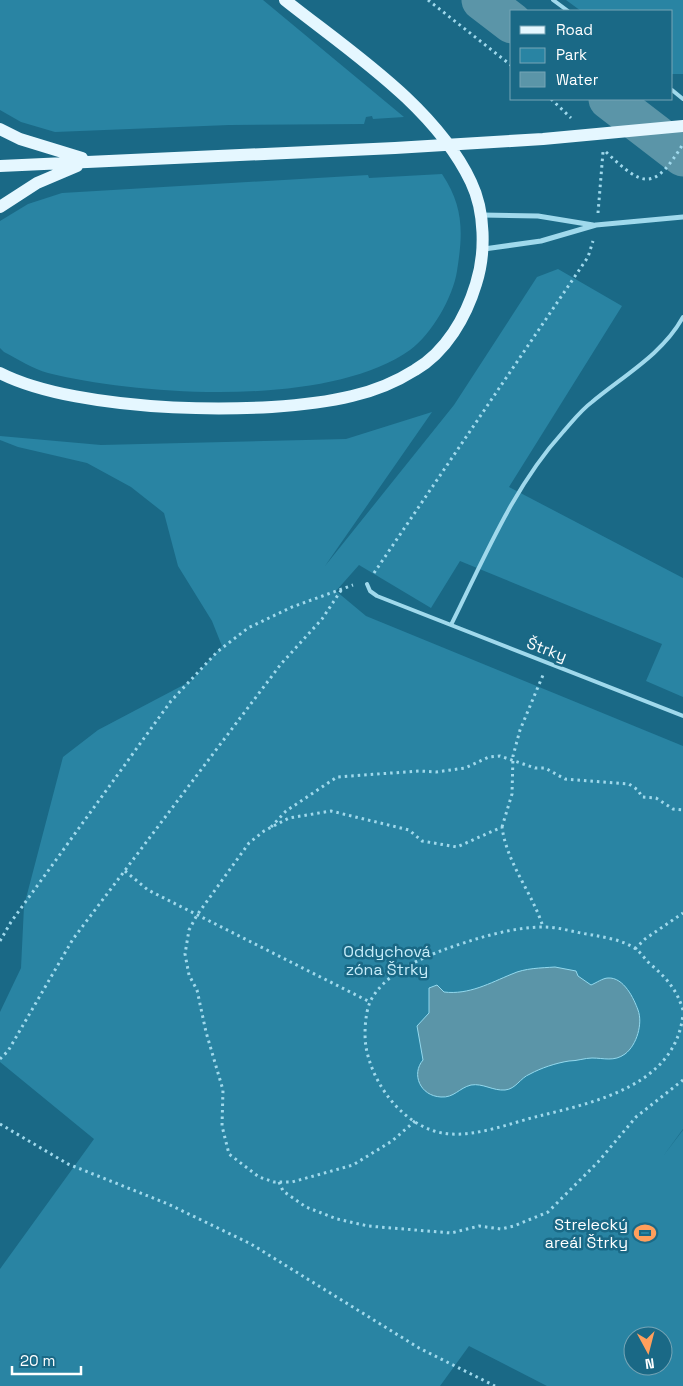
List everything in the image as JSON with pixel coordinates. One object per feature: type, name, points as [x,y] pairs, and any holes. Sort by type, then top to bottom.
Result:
[{"type":"main road","points":[[0,373],[22,384],[61,395],[155,406],[228,408],[301,404],[352,396],[390,384],[418,369],[445,344],[460,323],[473,295],[483,249],[480,215],[473,185],[461,162],[425,116],[383,78],[285,0]]},
{"type":"main road","points":[[0,166],[395,148],[544,139],[683,126]]},
{"type":"main road","points":[[0,129],[31,143],[92,161]]},
{"type":"main road","points":[[0,207],[51,176],[92,161]]},
{"type":"street","points":[[480,215],[538,216],[596,225]]},
{"type":"street","points":[[483,249],[541,241],[596,225],[683,217]]},
{"type":"lane","points":[[553,0],[567,10]]},
{"type":"lane","points":[[673,91],[683,99]]},
{"type":"lane","points":[[451,625],[526,477],[590,402],[640,366],[678,326],[683,317]]},
{"type":"lane","name":"Štrky","points":[[367,584],[370,591],[402,606],[683,716]]},
{"type":"path","points":[[428,0],[510,64]]},
{"type":"path","points":[[599,204],[603,148],[628,172],[646,180],[656,178],[665,172],[683,144]]},
{"type":"path","points":[[367,584],[588,257],[593,242]]},
{"type":"path","points":[[0,941],[11,922],[171,701],[218,652],[248,628],[292,607],[343,588],[322,618],[281,664],[74,939],[8,1051],[0,1059]]},
{"type":"path","points":[[543,927],[539,915],[508,854],[502,827],[512,794],[513,761],[525,716],[549,664]]},
{"type":"path","points":[[415,1121],[392,1141],[353,1165],[313,1177],[279,1182],[259,1177],[229,1154],[222,1126],[223,1090],[206,1032],[197,990],[189,975],[185,954],[189,930],[197,915],[250,844],[269,829],[286,811],[337,777],[420,771],[436,772],[465,768],[494,757],[535,768],[545,768],[565,779],[629,784],[638,790],[642,797],[656,798],[673,809],[683,810]]},
{"type":"path","points":[[269,829],[289,818],[331,811],[346,817],[378,821],[409,830],[422,841],[457,847],[502,827]]},
{"type":"path","points":[[125,871],[148,890],[370,1002]]},
{"type":"path","points":[[636,949],[644,939],[683,913]]},
{"type":"path","points":[[683,1010],[679,996],[672,984],[636,949],[618,940],[543,927],[516,931],[454,946],[410,964],[386,983],[370,1002],[366,1022],[366,1046],[380,1086],[394,1104],[415,1121],[428,1128],[450,1134],[490,1129],[591,1103],[616,1094],[648,1076],[662,1062],[675,1043],[682,1028],[683,1014]]},
{"type":"path","points":[[279,1182],[283,1191],[306,1207],[337,1219],[368,1226],[451,1233],[479,1226],[501,1229],[514,1226],[548,1212],[598,1162],[636,1117],[683,1080]]},
{"type":"path","points":[[0,1124],[68,1164],[168,1204],[251,1244],[419,1348],[495,1386]]},
{"type":"green space","points":[[0,0],[263,0],[404,117],[373,119],[372,116],[366,117],[364,124],[229,125],[55,132],[21,122],[0,110]]},
{"type":"green space","points":[[566,0],[683,0],[683,74],[673,74],[673,10],[580,10]]},
{"type":"green space","points":[[442,174],[454,198],[460,221],[459,257],[455,281],[446,303],[426,335],[410,350],[375,369],[332,381],[284,389],[233,392],[182,391],[87,381],[48,373],[26,364],[0,348],[0,221],[28,204],[62,193],[368,175],[369,178]]},
{"type":"green space","name":"Oddychová zóna Štrky","points":[[558,269],[622,306],[509,487],[683,578],[683,697],[646,681],[662,644],[460,561],[431,608],[359,565],[336,591],[366,616],[683,746],[683,1129],[664,1155],[683,1130],[683,1386],[547,1386],[469,1346],[440,1386],[0,1386],[0,1269],[94,1139],[0,1062],[0,1012],[21,968],[24,906],[63,757],[98,730],[191,681],[222,646],[212,621],[178,566],[164,513],[131,487],[87,463],[18,447],[0,440],[0,436],[101,445],[346,439],[432,412],[325,566],[454,405],[537,277]]},
{"type":"water","points":[[555,967],[576,971],[578,976],[591,985],[606,978],[614,979],[619,981],[628,990],[638,1010],[640,1021],[636,1040],[625,1054],[613,1059],[589,1058],[554,1064],[527,1076],[512,1088],[505,1090],[471,1085],[449,1096],[441,1097],[434,1096],[423,1089],[418,1078],[419,1066],[423,1060],[417,1026],[429,1013],[429,988],[437,985],[444,992],[462,992],[517,972]]},
{"type":"waterway","points":[[482,0],[510,21]]},
{"type":"waterway","points":[[610,100],[683,156]]},
{"type":"place","name":"Strelecký areál Štrky","points":[[645,1233]]}]
